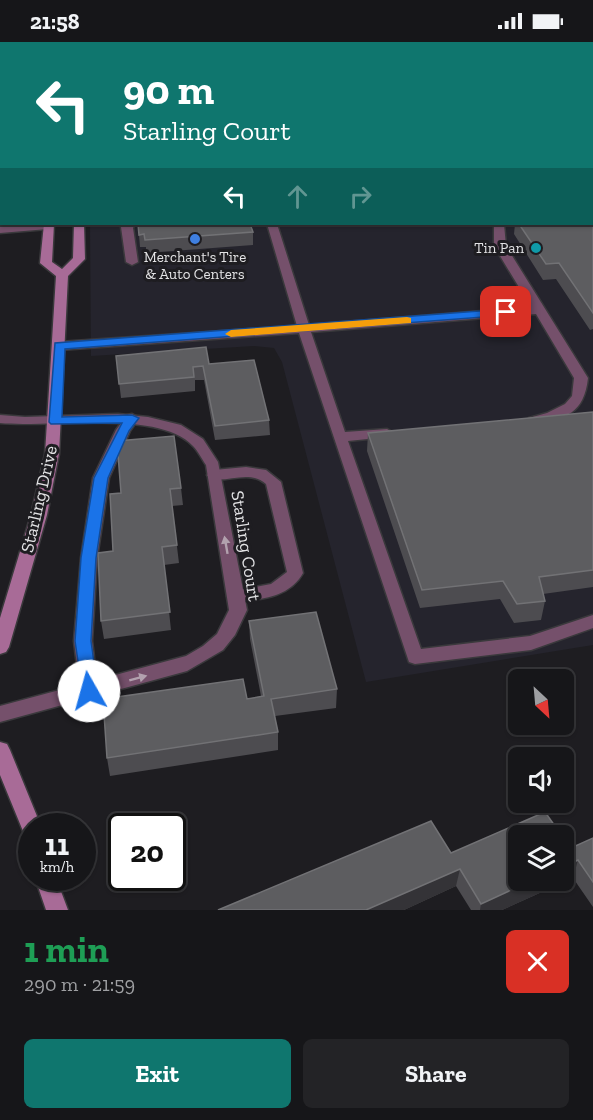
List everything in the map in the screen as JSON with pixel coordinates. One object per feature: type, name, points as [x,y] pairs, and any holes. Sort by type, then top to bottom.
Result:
[{"type":"street","points":[[0,230],[49,225],[46,263],[62,275],[78,260],[79,225]]},
{"type":"street","points":[[129,225],[127,227],[132,262]]},
{"type":"street","points":[[272,225],[339,437],[415,657],[531,643],[593,621]]},
{"type":"street","points":[[499,225],[500,246],[581,378],[579,397],[564,410],[545,419],[516,423]]},
{"type":"street","name":"Starling Drive","points":[[0,647],[39,514],[52,454],[62,275]]},
{"type":"street","points":[[59,346],[539,310]]},
{"type":"street","points":[[89,691],[83,641],[89,558],[101,478],[123,430],[132,418]]},
{"type":"street","name":"Starling Court","points":[[0,419],[55,422],[132,418],[149,420],[186,434],[208,454],[214,475],[238,610],[231,630],[217,646],[181,666],[0,714]]},
{"type":"street","points":[[339,437],[400,432]]},
{"type":"street","points":[[214,475],[256,471],[267,474],[273,482],[295,573],[290,582],[276,590],[235,596]]},
{"type":"street","points":[[0,750],[25,813]]},
{"type":"street","points":[[50,891],[57,910]]},
{"type":"shaded area","points":[[90,225],[593,225],[593,645],[366,682],[282,362],[274,348],[254,346],[91,356]]},
{"type":"building","points":[[138,225],[250,225],[253,232],[145,240],[144,234],[139,235]]},
{"type":"building","points":[[520,225],[593,225],[593,313],[559,263],[546,264]]},
{"type":"building","points":[[206,347],[209,364],[254,360],[269,420],[215,426],[203,366],[193,367],[194,377],[119,384],[116,356]]},
{"type":"building","points":[[593,412],[593,570],[539,577],[545,601],[517,604],[503,581],[422,590],[368,433]]},
{"type":"building","points":[[174,436],[181,488],[170,489],[177,545],[162,547],[170,612],[101,621],[98,553],[113,551],[110,494],[121,493],[117,441]]},
{"type":"building","points":[[316,612],[337,689],[271,699],[278,732],[107,758],[103,699],[243,679],[247,699],[264,696],[249,621]]},
{"type":"building","points":[[546,813],[554,825],[515,825]]},
{"type":"building","points":[[431,821],[451,853],[508,828],[509,891],[481,904],[460,869],[366,910],[218,910]]},
{"type":"building","points":[[593,838],[593,882],[578,860],[574,862],[574,847]]},
{"type":"slow traffic","points":[[231,334],[407,320]]},
{"type":"place","name":"Merchant's Tire & Auto Centers","points":[[195,239]]},
{"type":"place","name":"Tin Pan","points":[[536,248]]},
{"type":"route","points":[[89,691],[83,641],[89,558],[101,478],[123,430],[132,418],[55,422],[59,346],[506,312]]}]
